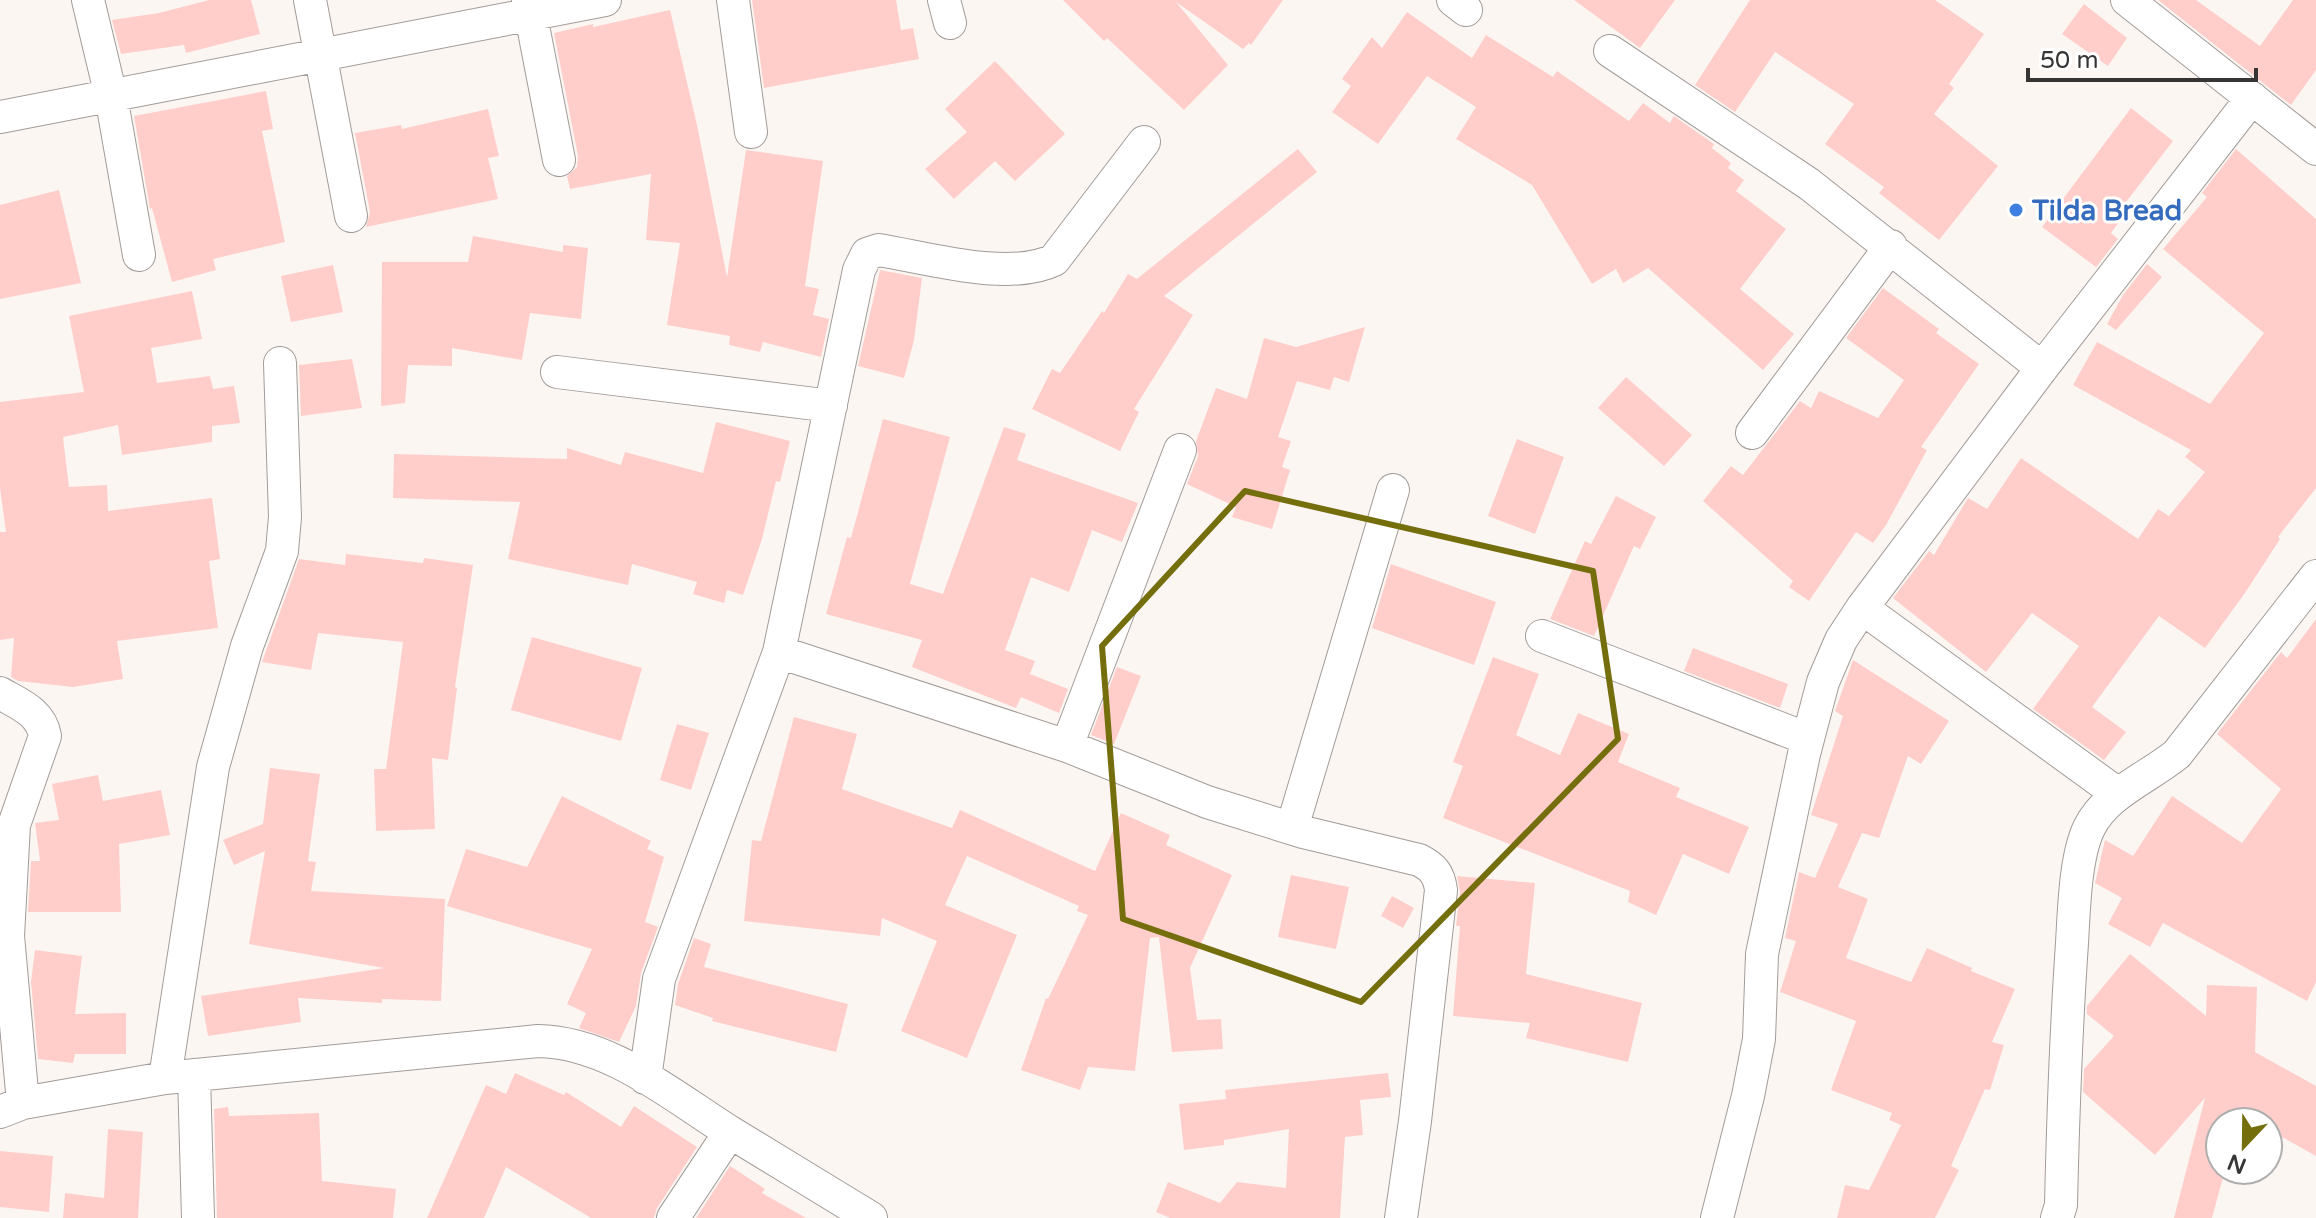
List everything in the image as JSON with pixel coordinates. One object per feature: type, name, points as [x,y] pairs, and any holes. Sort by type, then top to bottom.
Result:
[{"type":"street","points":[[88,0],[111,96],[139,255]]},
{"type":"street","points":[[310,0],[351,216]]},
{"type":"street","points":[[0,117],[319,55],[529,7],[605,0]]},
{"type":"street","points":[[733,0],[751,132]]},
{"type":"street","points":[[2127,0],[2316,149]]},
{"type":"street","points":[[529,7],[559,160]]},
{"type":"street","points":[[1610,51],[1809,184],[2042,368]]},
{"type":"street","points":[[1717,1218],[1751,1082],[1759,1039],[1762,954],[1808,739],[1829,668],[1841,640],[2042,368],[2252,98]]},
{"type":"street","points":[[645,1078],[659,979],[779,652],[859,270],[867,254],[879,250],[1008,271],[1039,267],[1054,260],[1144,142]]},
{"type":"street","points":[[1752,433],[1891,246]]},
{"type":"street","points":[[198,1218],[180,1076],[213,767],[247,646],[282,551],[285,517],[280,363]]},
{"type":"street","points":[[557,372],[831,406]]},
{"type":"street","points":[[1067,746],[1180,450]]},
{"type":"street","points":[[1292,828],[1393,490]]},
{"type":"street","points":[[2057,1218],[2061,1205],[2075,894],[2089,828],[2118,794],[2158,770],[2177,754],[2316,576]]},
{"type":"street","points":[[1862,608],[2118,794]]},
{"type":"street","points":[[1542,636],[1808,739]]},
{"type":"street","points":[[779,652],[1067,746],[1207,802],[1292,828],[1419,860],[1438,874],[1441,890],[1401,1218]]},
{"type":"street","points":[[0,693],[33,712],[43,724],[45,736],[14,825],[8,936],[11,1108],[180,1076],[560,1041],[594,1051],[645,1078],[871,1218]]},
{"type":"street","points":[[673,1218],[730,1132]]},
{"type":"highlighted area","points":[[1245,491],[1593,571],[1618,739],[1361,1002],[1123,919],[1102,646]]},
{"type":"building","points":[[209,0],[251,0],[260,34],[186,53],[184,45],[121,54],[112,20],[159,13]]},
{"type":"building","points":[[752,0],[896,0],[901,30],[913,28],[919,59],[764,88]]},
{"type":"building","points":[[1063,0],[1283,0],[1251,45],[1249,43],[1243,49],[1176,2],[1228,65],[1184,110],[1107,38],[1104,41]]},
{"type":"building","points":[[1574,0],[1675,0],[1640,48]]},
{"type":"building","points":[[1750,0],[1935,0],[1984,34],[1949,84],[1954,88],[1934,114],[1998,166],[1939,240],[1879,193],[1884,187],[1825,144],[1854,104],[1775,52],[1735,112],[1695,85]]},
{"type":"building","points":[[2158,0],[2196,0],[2260,46],[2293,0],[2316,0],[2316,70],[2291,105]]},
{"type":"building","points":[[2084,4],[2127,38],[2108,66],[2062,34]]},
{"type":"building","points":[[670,10],[727,277],[746,150],[823,161],[805,286],[819,289],[813,315],[829,319],[821,357],[763,342],[760,352],[729,345],[730,336],[667,325],[680,243],[646,240],[651,174],[570,189],[567,176],[577,167],[578,156],[554,33]]},
{"type":"building","points":[[1407,12],[1472,58],[1486,35],[1553,77],[1557,71],[1629,121],[1643,103],[1670,123],[1674,116],[1714,144],[1712,148],[1731,163],[1728,168],[1744,180],[1736,191],[1786,229],[1740,289],[1794,334],[1763,370],[1648,268],[1623,283],[1616,269],[1592,284],[1532,185],[1456,139],[1476,107],[1427,76],[1378,144],[1332,112],[1351,86],[1342,79],[1372,37],[1382,48]]},
{"type":"building","points":[[995,61],[1065,134],[1015,181],[995,161],[954,199],[925,169],[967,132],[945,109]]},
{"type":"building","points":[[266,91],[273,129],[262,131],[285,242],[213,259],[216,270],[172,282],[150,209],[134,116]]},
{"type":"building","points":[[2131,108],[2173,141],[2123,206],[2128,210],[2111,233],[2118,239],[2096,267],[2042,227]]},
{"type":"building","points":[[488,109],[499,156],[488,158],[498,199],[366,227],[370,212],[355,133],[401,125],[402,129]]},
{"type":"building","points":[[1298,149],[1317,172],[1164,296],[1193,315],[1134,409],[1139,412],[1120,451],[1032,409],[1052,369],[1060,373],[1128,274],[1137,279]]},
{"type":"building","points":[[2236,149],[2316,219],[2316,488],[2278,537],[2280,539],[2245,593],[2205,648],[2159,616],[2092,707],[2126,732],[2104,760],[2033,709],[2079,646],[2032,613],[1986,672],[1893,598],[1929,551],[1934,555],[1968,498],[1987,509],[2021,458],[2138,539],[2158,509],[2169,516],[2205,472],[2185,457],[2191,450],[2073,385],[2097,342],[2210,404],[2264,333],[2163,249],[2207,197],[2202,193]]},
{"type":"building","points":[[59,190],[81,283],[0,299],[0,205]]},
{"type":"building","points":[[473,236],[563,252],[563,245],[588,248],[581,319],[530,313],[522,360],[452,348],[452,366],[408,365],[405,403],[381,406],[382,262],[468,262]]},
{"type":"building","points":[[2147,264],[2162,277],[2116,330],[2107,324],[2123,295]]},
{"type":"building","points":[[333,265],[343,312],[291,322],[281,276]]},
{"type":"building","points":[[880,270],[922,278],[914,340],[904,378],[858,366]]},
{"type":"building","points":[[1883,288],[1939,329],[1936,333],[1979,364],[1921,447],[1927,450],[1886,525],[1873,543],[1856,532],[1809,601],[1789,587],[1793,581],[1703,501],[1731,466],[1743,475],[1800,401],[1811,408],[1819,391],[1878,418],[1904,380],[1846,338]]},
{"type":"building","points":[[192,291],[202,339],[151,348],[157,383],[210,376],[213,389],[234,386],[240,423],[212,426],[212,442],[122,455],[118,425],[63,437],[69,487],[107,485],[108,511],[212,498],[220,559],[209,561],[218,628],[117,641],[123,679],[73,687],[18,681],[11,677],[14,638],[0,640],[0,532],[6,532],[0,488],[0,402],[84,392],[69,316]]},
{"type":"building","points":[[1365,327],[1349,382],[1334,377],[1330,390],[1297,381],[1278,437],[1291,441],[1282,467],[1290,470],[1272,529],[1232,517],[1236,507],[1187,484],[1198,456],[1196,441],[1216,388],[1247,399],[1264,338],[1296,347]]},
{"type":"building","points":[[352,359],[362,408],[301,416],[299,365]]},
{"type":"building","points":[[1626,377],[1692,435],[1664,466],[1598,408]]},
{"type":"building","points":[[883,419],[950,437],[910,584],[943,594],[1004,427],[1026,434],[1017,460],[1138,503],[1122,542],[1092,530],[1069,592],[1031,577],[1005,650],[1035,661],[1030,674],[1068,689],[1059,713],[1021,697],[1016,708],[912,667],[922,640],[826,614],[847,537],[851,538]]},
{"type":"building","points":[[716,422],[790,441],[780,482],[776,481],[762,539],[743,595],[727,590],[724,603],[693,594],[697,582],[632,564],[628,585],[508,559],[520,502],[393,498],[394,454],[567,459],[567,448],[621,465],[625,452],[703,473]]},
{"type":"building","points":[[1517,439],[1564,457],[1535,534],[1488,516]]},
{"type":"building","points":[[1616,496],[1656,517],[1640,549],[1634,546],[1594,636],[1550,619],[1585,541],[1591,544]]},
{"type":"building","points":[[346,554],[423,563],[424,558],[473,565],[448,760],[432,758],[435,829],[376,831],[374,769],[386,769],[403,642],[318,633],[311,670],[262,662],[299,559],[345,565]]},
{"type":"building","points":[[1391,564],[1496,602],[1474,665],[1372,628]]},
{"type":"building","points":[[2316,619],[2316,982],[2307,1001],[2163,923],[2150,947],[2108,924],[2122,898],[2095,883],[2105,840],[2133,856],[2172,796],[2242,843],[2281,789],[2217,734],[2281,652],[2287,658]]},
{"type":"building","points":[[532,637],[642,668],[621,741],[511,710]]},
{"type":"building","points":[[1693,648],[1788,684],[1780,708],[1684,671]]},
{"type":"building","points":[[1493,657],[1539,674],[1516,735],[1560,755],[1578,713],[1629,734],[1618,762],[1680,788],[1676,797],[1749,827],[1729,874],[1683,854],[1656,915],[1628,902],[1630,891],[1443,818],[1463,766],[1453,762]]},
{"type":"building","points":[[1853,660],[1949,721],[1921,764],[1908,756],[1879,838],[1862,833],[1838,887],[1868,899],[1846,958],[1911,982],[1927,948],[2015,989],[1992,1042],[2004,1045],[1990,1090],[1985,1089],[1951,1166],[1959,1170],[1935,1218],[1837,1218],[1845,1185],[1869,1190],[1901,1125],[1889,1120],[1892,1113],[1831,1090],[1856,1021],[1780,992],[1796,941],[1785,938],[1799,872],[1815,878],[1838,824],[1811,815],[1843,716],[1835,711]]},
{"type":"building","points":[[1117,667],[1141,676],[1114,744],[1091,735]]},
{"type":"building","points":[[794,717],[857,734],[842,789],[952,828],[960,810],[1095,871],[1121,813],[1170,835],[1166,845],[1232,875],[1190,968],[1197,1020],[1221,1019],[1223,1049],[1172,1052],[1159,937],[1150,938],[1135,1071],[1088,1067],[1080,1090],[1021,1070],[1046,998],[1088,915],[1077,911],[1079,906],[967,856],[945,905],[1017,935],[967,1058],[901,1031],[937,941],[882,918],[880,936],[744,921],[752,840],[761,841]]},
{"type":"building","points":[[677,724],[709,733],[691,790],[660,780]]},
{"type":"building","points":[[270,768],[320,774],[308,861],[316,862],[311,891],[445,899],[441,1001],[382,999],[382,1003],[298,998],[301,1022],[208,1036],[201,996],[384,968],[249,944],[265,851],[234,865],[223,840],[263,824]]},
{"type":"building","points":[[98,775],[103,801],[161,790],[170,835],[119,844],[121,912],[28,912],[31,861],[40,861],[35,823],[59,820],[52,784]]},
{"type":"building","points":[[562,796],[651,841],[647,849],[664,857],[645,922],[658,927],[641,973],[636,1006],[619,1042],[579,1028],[586,1013],[567,1004],[592,949],[447,906],[466,849],[527,867]]},
{"type":"building","points":[[1291,875],[1349,887],[1336,949],[1278,937]]},
{"type":"building","points":[[1457,876],[1535,883],[1526,974],[1642,1003],[1628,1062],[1526,1038],[1530,1023],[1453,1016],[1460,926],[1456,926],[1460,892]]},
{"type":"building","points":[[1392,896],[1414,908],[1403,928],[1381,916]]},
{"type":"building","points":[[694,938],[711,944],[704,967],[848,1004],[836,1052],[712,1021],[713,1018],[675,1005],[678,984]]},
{"type":"building","points":[[35,950],[82,956],[75,1014],[126,1013],[126,1054],[75,1054],[73,1063],[38,1059],[31,982]]},
{"type":"building","points":[[2130,954],[2206,1016],[2207,985],[2257,987],[2255,1052],[2316,1086],[2316,1156],[2284,1138],[2284,1106],[2204,1106],[2204,1186],[2221,1186],[2212,1218],[2174,1218],[2205,1098],[2155,1155],[2083,1092],[2084,1069],[2114,1036],[2087,1014],[2087,1006]]},
{"type":"building","points":[[515,1073],[564,1095],[566,1092],[621,1127],[634,1106],[697,1147],[657,1208],[654,1218],[591,1218],[506,1167],[484,1218],[427,1218],[486,1085],[506,1094]]},
{"type":"building","points":[[1388,1073],[1391,1097],[1360,1100],[1363,1135],[1345,1137],[1340,1218],[1170,1218],[1156,1212],[1168,1182],[1220,1203],[1237,1182],[1286,1188],[1289,1129],[1224,1140],[1224,1145],[1184,1150],[1179,1104],[1226,1099],[1225,1090]]},
{"type":"building","points":[[228,1107],[229,1116],[319,1113],[322,1181],[396,1189],[393,1218],[217,1218],[214,1109]]},
{"type":"building","points":[[108,1129],[143,1132],[138,1218],[63,1218],[65,1193],[104,1198]]},
{"type":"building","points":[[0,1151],[53,1156],[49,1212],[0,1207]]},
{"type":"building","points":[[730,1166],[765,1189],[762,1193],[806,1218],[696,1218]]},
{"type":"place","name":"Tilda Bread","points":[[2016,210]]}]
